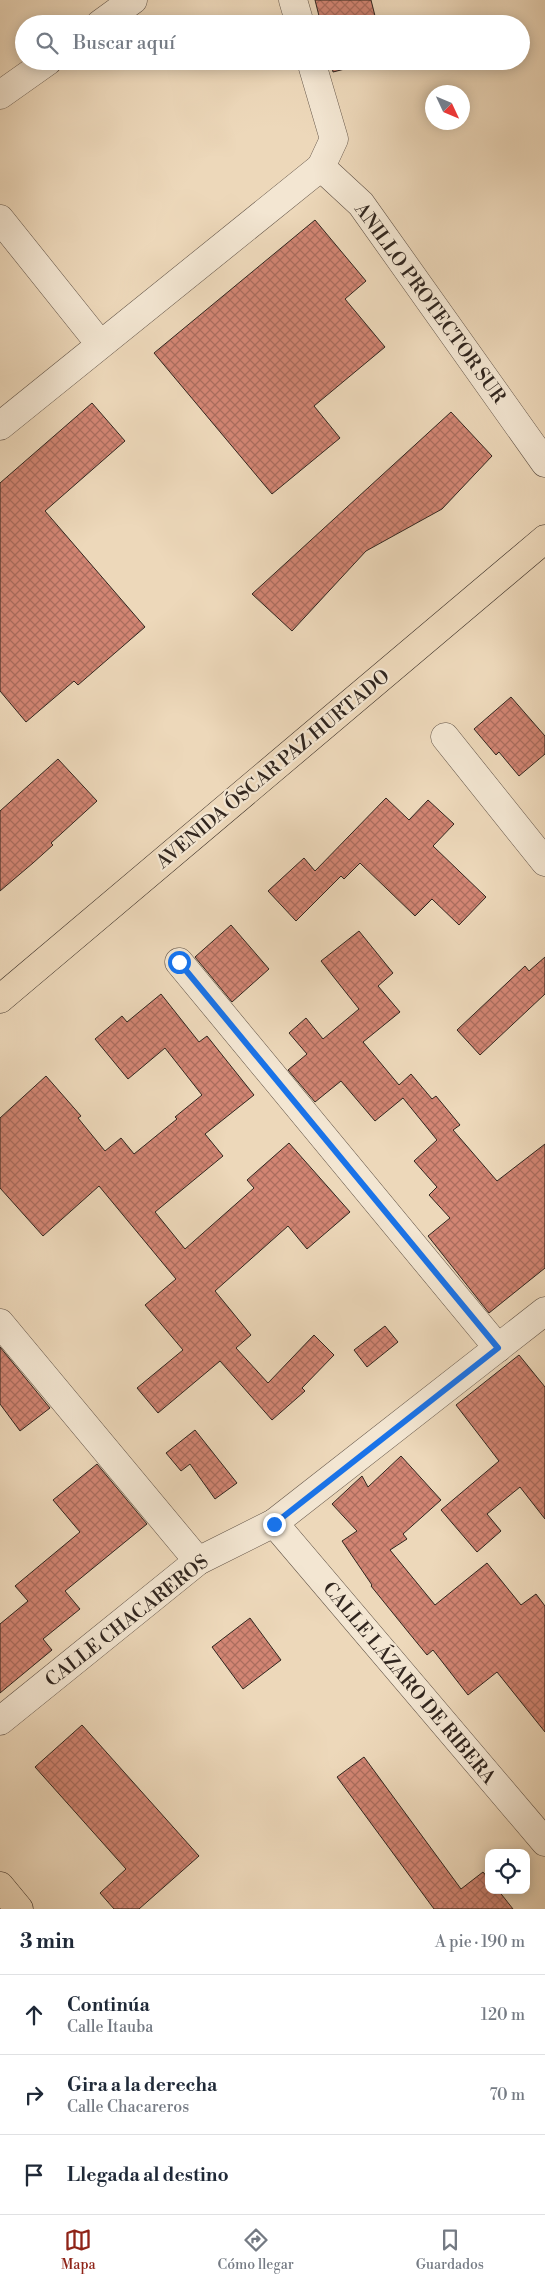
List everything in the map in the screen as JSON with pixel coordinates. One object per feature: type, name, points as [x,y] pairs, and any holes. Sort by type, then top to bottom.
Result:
[{"type":"main road","name":"AVENIDA ÓSCAR PAZ HURTADO","points":[[0,999],[545,539]]},
{"type":"main road","points":[[0,1886],[19,1909]]},
{"type":"street","points":[[112,15],[133,0]]},
{"type":"street","points":[[293,0],[297,15]]},
{"type":"street","points":[[0,95],[35,70]]},
{"type":"street","points":[[0,426],[321,166],[334,139],[314,70]]},
{"type":"street","name":"ANILLO PROTECTOR SUR","points":[[321,166],[361,204],[545,463]]},
{"type":"street","points":[[0,219],[100,344]]},
{"type":"street","points":[[445,737],[545,862]]},
{"type":"street","points":[[179,962],[498,1348]]},
{"type":"street","name":"CALLE CHACAREROS","points":[[0,1721],[198,1561],[274,1524],[545,1311]]},
{"type":"street","points":[[0,1323],[198,1561]]},
{"type":"street","name":"CALLE LÁZARO DE RIBERA","points":[[274,1524],[545,1842]]},
{"type":"building","points":[[315,0],[371,0],[375,15],[319,15]]},
{"type":"building","points":[[315,220],[366,281],[345,299],[385,347],[314,406],[340,438],[272,494],[154,353]]},
{"type":"building","points":[[92,403],[125,441],[45,511],[145,627],[78,685],[74,681],[26,722],[0,691],[0,483]]},
{"type":"building","points":[[451,412],[492,456],[442,509],[366,551],[292,631],[252,594]]},
{"type":"building","points":[[511,697],[545,736],[545,754],[519,776],[499,752],[496,755],[474,729]]},
{"type":"building","points":[[58,759],[97,801],[51,843],[53,845],[0,891],[0,811]]},
{"type":"building","points":[[386,798],[409,820],[428,800],[454,824],[433,846],[486,897],[459,925],[432,899],[415,916],[360,863],[344,879],[341,876],[296,921],[268,891],[304,858],[315,871]]},
{"type":"building","points":[[231,925],[269,969],[232,1002],[195,957]]},
{"type":"building","points":[[359,931],[393,973],[378,986],[400,1012],[363,1042],[399,1085],[411,1074],[432,1099],[436,1096],[460,1125],[453,1130],[497,1181],[545,1144],[545,1268],[489,1313],[428,1236],[450,1218],[429,1195],[437,1187],[414,1161],[437,1140],[403,1098],[375,1121],[341,1081],[315,1102],[288,1070],[307,1054],[289,1033],[306,1018],[323,1039],[359,1009],[321,961]]},
{"type":"building","points":[[545,957],[545,994],[480,1055],[457,1030],[525,966],[529,971]]},
{"type":"building","points":[[161,994],[199,1042],[207,1036],[254,1095],[205,1134],[223,1156],[155,1212],[185,1249],[254,1188],[247,1180],[289,1143],[350,1212],[307,1249],[288,1226],[215,1291],[251,1335],[236,1348],[268,1383],[314,1335],[334,1355],[302,1388],[305,1391],[272,1420],[220,1361],[158,1413],[137,1388],[183,1350],[145,1305],[176,1279],[99,1186],[43,1236],[0,1188],[0,1118],[46,1076],[81,1116],[78,1118],[105,1151],[121,1138],[134,1154],[177,1119],[175,1117],[202,1095],[165,1048],[128,1079],[95,1039],[122,1016],[127,1022]]},
{"type":"building","points":[[385,1326],[398,1342],[367,1367],[354,1350]]},
{"type":"building","points":[[0,1347],[50,1408],[20,1431],[0,1404]]},
{"type":"building","points":[[519,1355],[545,1387],[545,1519],[520,1487],[487,1514],[501,1531],[477,1552],[441,1510],[499,1461],[456,1405]]},
{"type":"building","points":[[195,1430],[237,1483],[215,1499],[190,1464],[181,1471],[166,1453]]},
{"type":"building","points":[[401,1456],[441,1500],[403,1534],[407,1539],[390,1550],[435,1605],[487,1563],[521,1605],[536,1594],[545,1606],[545,1732],[497,1672],[468,1695],[433,1650],[427,1655],[409,1633],[371,1586],[342,1541],[357,1531],[332,1504],[362,1476],[368,1487]]},
{"type":"building","points":[[97,1464],[147,1524],[65,1591],[80,1609],[43,1639],[52,1650],[0,1693],[0,1624],[28,1601],[15,1586],[80,1532],[53,1500]]},
{"type":"building","points":[[250,1618],[281,1660],[243,1689],[212,1647]]},
{"type":"building","points":[[82,1725],[199,1856],[139,1909],[114,1909],[100,1893],[126,1869],[35,1767]]},
{"type":"building","points":[[364,1757],[461,1889],[483,1872],[485,1874],[485,1894],[501,1894],[513,1909],[434,1909],[337,1777]]},
{"type":"route","points":[[179,962],[498,1348],[274,1524]]}]
